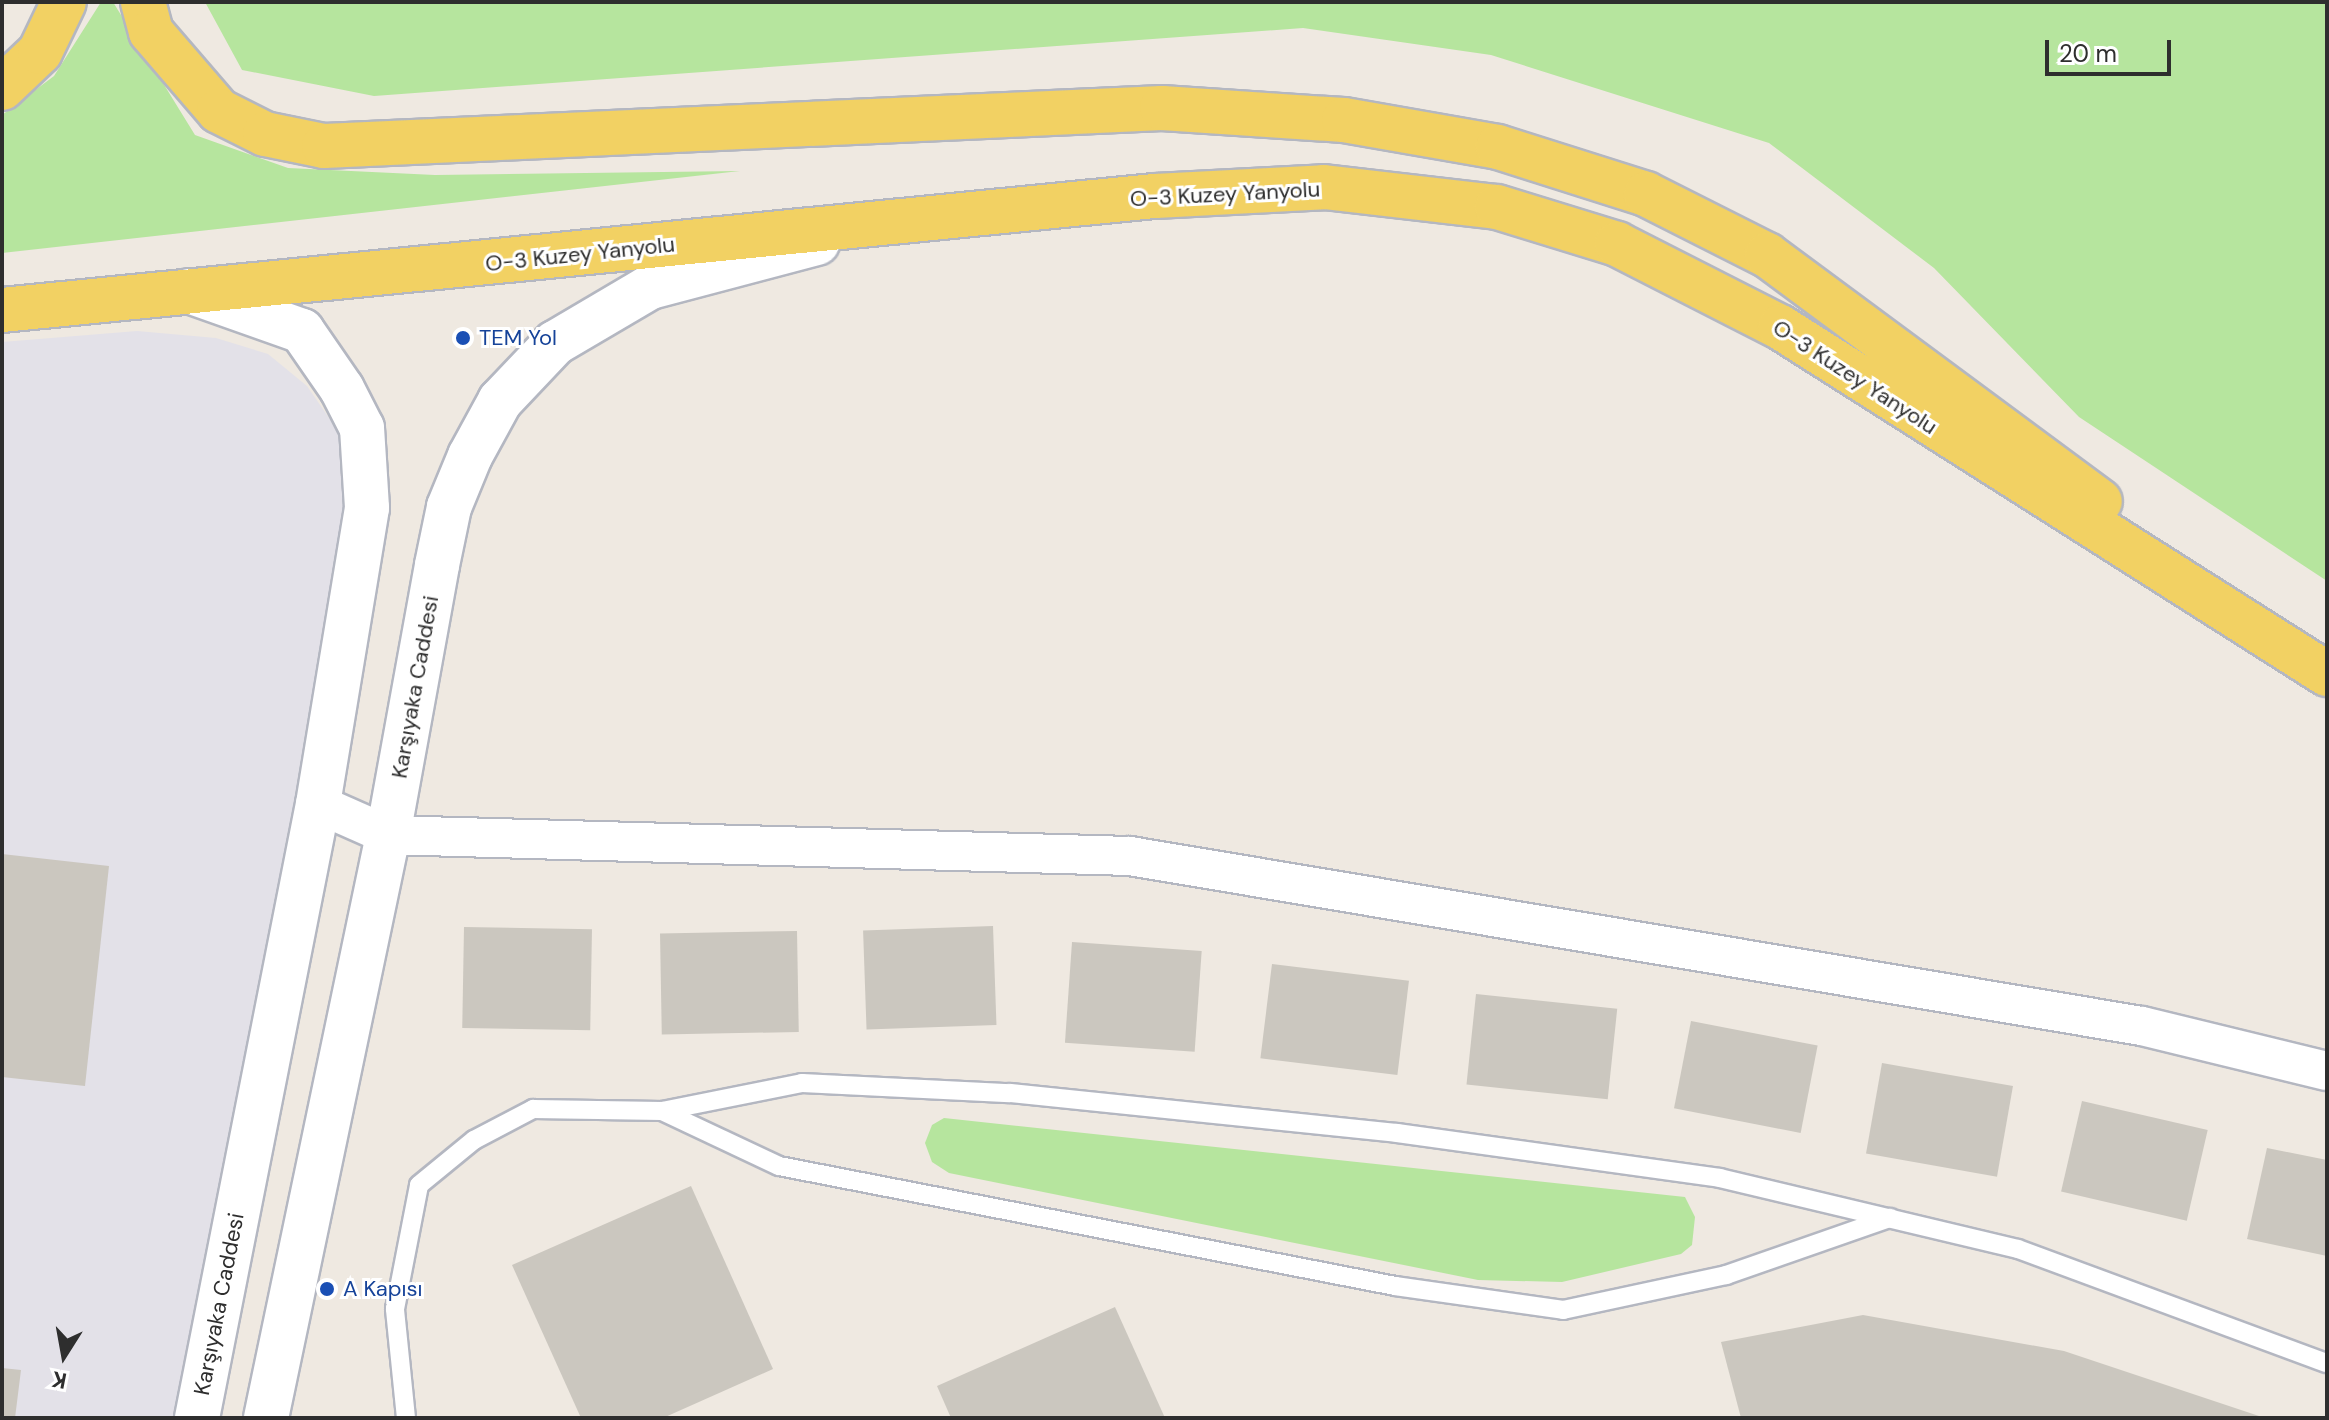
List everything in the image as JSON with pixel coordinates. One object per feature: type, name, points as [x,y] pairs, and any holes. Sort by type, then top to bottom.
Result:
[{"type":"main road","points":[[2,88],[40,52],[64,2]]},
{"type":"main road","points":[[143,2],[151,32],[219,111],[265,134],[324,146],[1162,108],[1344,120],[1498,147],[1646,194],[1767,255],[2182,561],[2245,622]]},
{"type":"main road","name":"O-3 Kuzey Yanyolu","points":[[2,310],[1155,196],[1324,187],[1497,207],[1617,244],[1780,327],[2327,674]]},
{"type":"main road","name":"Karşıyaka Caddesi","points":[[266,1418],[388,835],[449,507],[500,401],[555,343],[650,287],[897,223]]},
{"type":"main road","name":"Karşıyaka Caddesi","points":[[189,291],[302,331],[342,389],[362,428],[367,508],[318,804],[197,1418]]},
{"type":"street","points":[[318,804],[388,835],[1130,856],[2142,1026],[2327,1071]]},
{"type":"lane","points":[[406,1418],[395,1309],[419,1185],[474,1140],[533,1109],[662,1111],[802,1083],[1010,1093],[1397,1133],[1689,1174],[2018,1249],[2327,1363]]},
{"type":"lane","points":[[662,1111],[779,1166],[1395,1286],[1563,1310],[1726,1275],[1890,1218]]},
{"type":"shaded area","points":[[137,331],[216,338],[268,354],[307,386],[336,428],[358,484],[179,1418],[2,1418],[2,342]]},
{"type":"green space","points":[[101,2],[113,2],[195,135],[288,168],[435,175],[740,171],[2,253],[2,115],[54,76]]},
{"type":"green space","points":[[205,2],[2327,2],[2327,581],[2079,417],[1934,268],[1769,143],[1491,55],[1303,28],[374,96],[242,70]]},
{"type":"green space","points":[[944,1118],[1685,1197],[1695,1217],[1692,1245],[1681,1254],[1562,1282],[1478,1280],[949,1173],[932,1162],[925,1143],[932,1125]]},
{"type":"building","points":[[2,854],[109,866],[85,1086],[2,1077]]},
{"type":"building","points":[[993,926],[996,1025],[867,1029],[863,931]]},
{"type":"building","points":[[464,927],[592,929],[590,1030],[462,1028]]},
{"type":"building","points":[[797,931],[799,1032],[662,1034],[660,933]]},
{"type":"building","points":[[1072,942],[1202,951],[1195,1052],[1065,1043]]},
{"type":"building","points":[[1272,964],[1409,981],[1397,1075],[1260,1058]]},
{"type":"building","points":[[1476,994],[1617,1009],[1608,1099],[1466,1085]]},
{"type":"building","points":[[1691,1021],[1818,1046],[1801,1133],[1674,1108]]},
{"type":"building","points":[[1882,1063],[2013,1086],[1997,1177],[1866,1154]]},
{"type":"building","points":[[2082,1101],[2208,1130],[2187,1221],[2061,1192]]},
{"type":"building","points":[[2267,1148],[2327,1160],[2327,1256],[2247,1239]]},
{"type":"building","points":[[691,1186],[773,1369],[663,1418],[581,1418],[512,1265]]},
{"type":"building","points":[[1115,1307],[1165,1418],[951,1418],[937,1386]]},
{"type":"building","points":[[1863,1315],[2064,1351],[2265,1418],[1741,1418],[1721,1342]]},
{"type":"building","points":[[2,1368],[21,1370],[15,1418],[2,1418]]},
{"type":"place","name":"TEM Yol","points":[[463,338]]},
{"type":"place","name":"A Kapısı","points":[[327,1289]]}]
